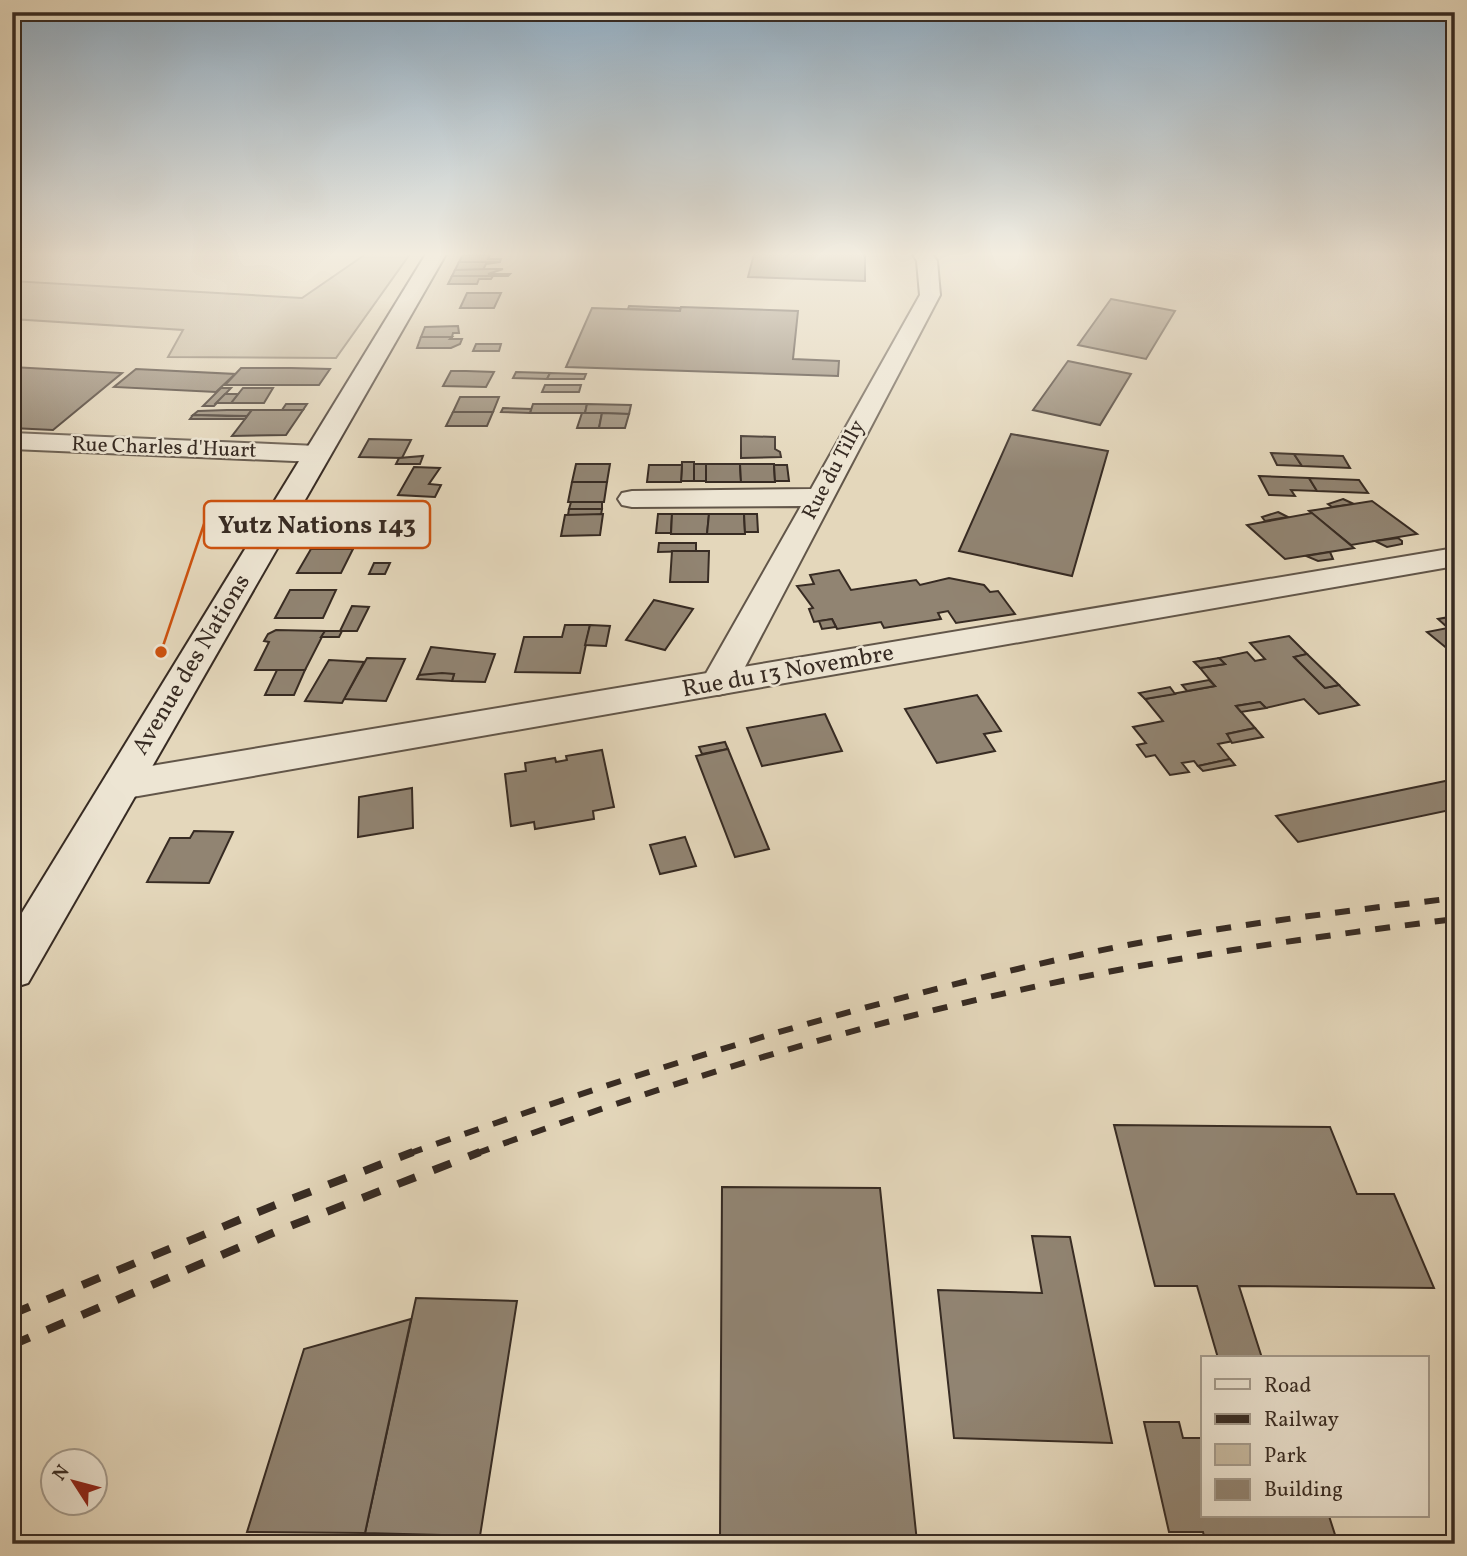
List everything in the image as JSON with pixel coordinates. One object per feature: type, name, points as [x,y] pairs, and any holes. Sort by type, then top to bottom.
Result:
[{"type":"street","name":"Avenue des Nations","points":[[12,969],[393,327]]},
{"type":"street","name":"Rue du Tilly","points":[[718,684],[913,327]]},
{"type":"street","name":"Rue Charles d'Huart","points":[[12,441],[317,454]]},
{"type":"street","points":[[632,499],[819,497]]},
{"type":"street","name":"Rue du 13 Novembre","points":[[121,785],[1455,557]]},
{"type":"green space","points":[[130,327],[358,327],[336,358],[168,357],[183,330]]},
{"type":"building","points":[[425,327],[458,327],[459,333],[453,333],[452,337],[421,337]]},
{"type":"building","points":[[584,327],[796,327],[793,359],[839,361],[838,376],[566,367]]},
{"type":"building","points":[[1091,327],[1166,327],[1146,359],[1078,345]]},
{"type":"building","points":[[421,337],[462,339],[460,344],[451,348],[417,348]]},
{"type":"building","points":[[476,344],[501,344],[499,351],[473,351]]},
{"type":"building","points":[[1068,361],[1131,374],[1100,425],[1033,410]]},
{"type":"building","points":[[12,367],[122,373],[53,430],[12,428]]},
{"type":"building","points":[[241,368],[330,369],[319,385],[225,385]]},
{"type":"building","points":[[136,369],[235,374],[216,392],[114,387]]},
{"type":"building","points":[[451,371],[494,372],[486,387],[443,386]]},
{"type":"building","points":[[516,372],[550,373],[547,379],[513,378]]},
{"type":"building","points":[[550,373],[586,374],[584,379],[547,379]]},
{"type":"building","points":[[545,385],[581,385],[579,392],[542,392]]},
{"type":"building","points":[[221,388],[231,388],[214,406],[203,406]]},
{"type":"building","points":[[243,388],[273,388],[264,403],[231,403]]},
{"type":"building","points":[[225,394],[238,394],[231,403],[216,403]]},
{"type":"building","points":[[460,397],[499,397],[493,412],[453,412]]},
{"type":"building","points":[[286,404],[307,404],[303,410],[282,410]]},
{"type":"building","points":[[533,404],[587,404],[585,413],[530,413]]},
{"type":"building","points":[[587,404],[631,405],[629,414],[585,413]]},
{"type":"building","points":[[503,408],[531,409],[530,413],[501,412]]},
{"type":"building","points":[[252,410],[247,416],[193,415],[198,411]]},
{"type":"building","points":[[252,410],[303,410],[286,435],[232,436]]},
{"type":"building","points":[[453,412],[493,412],[487,426],[446,426]]},
{"type":"building","points":[[582,413],[602,413],[599,428],[577,428]]},
{"type":"building","points":[[602,413],[629,414],[625,428],[599,428]]},
{"type":"building","points":[[193,415],[247,416],[245,419],[190,419]]},
{"type":"building","points":[[1011,434],[1108,451],[1072,576],[959,551]]},
{"type":"building","points":[[741,436],[775,437],[775,449],[780,452],[781,457],[741,458]]},
{"type":"building","points":[[369,439],[411,440],[402,458],[359,457]]},
{"type":"building","points":[[1271,453],[1294,454],[1302,466],[1277,465]]},
{"type":"building","points":[[1294,454],[1343,456],[1350,468],[1302,466]]},
{"type":"building","points":[[423,456],[420,464],[396,464],[399,458]]},
{"type":"building","points":[[682,462],[694,462],[694,481],[681,481]]},
{"type":"building","points":[[576,464],[610,464],[607,482],[572,482]]},
{"type":"building","points":[[694,464],[706,464],[706,481],[694,481]]},
{"type":"building","points":[[706,464],[740,464],[741,482],[706,482]]},
{"type":"building","points":[[740,464],[774,464],[775,482],[741,482]]},
{"type":"building","points":[[649,465],[682,465],[681,482],[647,482]]},
{"type":"building","points":[[774,465],[787,465],[789,481],[775,481]]},
{"type":"building","points":[[414,467],[440,468],[429,484],[441,485],[435,497],[398,495]]},
{"type":"building","points":[[1259,476],[1309,478],[1317,491],[1291,490],[1295,496],[1269,495]]},
{"type":"building","points":[[1309,478],[1359,480],[1368,493],[1317,491]]},
{"type":"building","points":[[572,482],[607,482],[604,502],[568,502]]},
{"type":"building","points":[[1343,499],[1354,504],[1332,507],[1328,504]]},
{"type":"building","points":[[1372,501],[1417,534],[1351,545],[1309,511]]},
{"type":"building","points":[[571,502],[602,502],[602,509],[569,509]]},
{"type":"building","points":[[569,509],[602,509],[601,515],[568,515]]},
{"type":"building","points":[[1278,512],[1288,517],[1265,521],[1262,517]]},
{"type":"building","points":[[1312,513],[1354,548],[1285,559],[1247,525]]},
{"type":"building","points":[[603,514],[600,535],[561,536],[565,515]]},
{"type":"building","points":[[658,514],[672,514],[671,533],[656,533]]},
{"type":"building","points":[[672,514],[709,514],[707,534],[671,534]]},
{"type":"building","points":[[709,514],[744,514],[745,534],[707,534]]},
{"type":"building","points":[[744,514],[757,514],[758,532],[745,532]]},
{"type":"building","points":[[1398,538],[1402,544],[1387,547],[1375,541]]},
{"type":"building","points":[[314,542],[356,543],[353,549],[311,549]]},
{"type":"building","points":[[659,543],[696,543],[696,551],[658,552]]},
{"type":"building","points":[[311,549],[353,549],[341,573],[297,573]]},
{"type":"building","points":[[672,551],[709,551],[708,582],[670,582]]},
{"type":"building","points":[[1330,552],[1333,559],[1318,561],[1306,556]]},
{"type":"building","points":[[374,563],[390,563],[385,574],[369,574]]},
{"type":"building","points":[[839,570],[851,590],[916,580],[920,585],[949,578],[984,585],[990,592],[998,591],[1015,614],[956,623],[948,611],[938,613],[941,619],[884,628],[881,622],[837,629],[832,619],[814,622],[809,609],[813,608],[797,586],[814,584],[810,575]]},
{"type":"building","points":[[290,590],[336,590],[323,618],[275,618]]},
{"type":"building","points":[[654,600],[693,609],[665,650],[626,640]]},
{"type":"building","points":[[352,606],[369,607],[357,631],[340,631]]},
{"type":"building","points":[[1455,616],[1455,655],[1427,632],[1448,628],[1438,619]]},
{"type":"building","points":[[832,619],[836,627],[822,629],[819,621]]},
{"type":"building","points":[[565,625],[590,625],[580,673],[515,672],[524,637],[562,637]]},
{"type":"building","points":[[590,625],[610,626],[606,646],[585,645]]},
{"type":"building","points":[[276,630],[325,631],[305,670],[255,670],[269,642],[264,641],[268,634]]},
{"type":"building","points":[[325,631],[342,631],[339,637],[321,637]]},
{"type":"building","points":[[1289,636],[1307,654],[1294,657],[1325,688],[1339,685],[1359,705],[1319,714],[1304,699],[1266,708],[1260,702],[1236,706],[1255,728],[1227,734],[1233,741],[1218,744],[1230,759],[1198,766],[1194,761],[1182,763],[1189,772],[1170,775],[1155,755],[1146,757],[1137,745],[1146,743],[1133,727],[1163,721],[1145,699],[1215,686],[1200,668],[1225,664],[1219,658],[1247,652],[1255,661],[1265,659],[1250,643]]},
{"type":"building","points":[[431,647],[495,654],[485,682],[452,681],[454,674],[419,675]]},
{"type":"building","points":[[1307,654],[1339,685],[1325,688],[1294,657]]},
{"type":"building","points":[[367,658],[405,659],[386,701],[344,699]]},
{"type":"building","points":[[1219,658],[1225,664],[1200,668],[1194,662]]},
{"type":"building","points":[[329,660],[364,662],[342,703],[305,701]]},
{"type":"building","points":[[277,670],[305,670],[294,695],[265,695]]},
{"type":"building","points":[[454,674],[452,681],[417,679],[419,675]]},
{"type":"building","points":[[1209,680],[1215,686],[1187,691],[1182,685]]},
{"type":"building","points":[[1170,687],[1175,694],[1145,699],[1139,693]]},
{"type":"building","points":[[977,695],[1001,731],[984,734],[995,751],[937,763],[905,709]]},
{"type":"building","points":[[1260,702],[1266,708],[1241,712],[1236,706]]},
{"type":"building","points":[[825,714],[842,751],[762,766],[747,728]]},
{"type":"building","points":[[1255,728],[1263,737],[1232,743],[1227,734]]},
{"type":"building","points":[[725,742],[728,749],[702,754],[699,747]]},
{"type":"building","points":[[728,749],[769,849],[735,857],[696,756]]},
{"type":"building","points":[[602,750],[614,807],[593,811],[594,819],[535,829],[534,822],[511,826],[505,774],[526,771],[525,763],[555,758],[556,762],[567,760],[566,756]]},
{"type":"building","points":[[1230,759],[1235,765],[1203,771],[1198,766]]},
{"type":"building","points":[[1455,779],[1455,809],[1298,842],[1276,816]]},
{"type":"building","points":[[412,788],[413,828],[358,837],[359,797]]},
{"type":"building","points":[[194,831],[233,832],[209,883],[147,882],[170,838],[190,838]]},
{"type":"building","points":[[685,837],[696,866],[660,874],[650,845]]},
{"type":"building","points":[[1114,1125],[1330,1127],[1357,1194],[1394,1194],[1434,1288],[1239,1286],[1261,1356],[1217,1356],[1197,1286],[1155,1286]]},
{"type":"building","points":[[722,1187],[880,1188],[917,1542],[720,1539]]},
{"type":"building","points":[[1032,1236],[1070,1237],[1112,1443],[954,1438],[938,1290],[1042,1293]]},
{"type":"building","points":[[416,1298],[517,1301],[480,1536],[365,1533]]},
{"type":"building","points":[[411,1319],[365,1533],[247,1532],[304,1349]]},
{"type":"building","points":[[1144,1422],[1179,1422],[1183,1438],[1201,1438],[1201,1518],[1330,1518],[1338,1544],[1284,1544],[1282,1539],[1251,1538],[1252,1544],[1206,1544],[1203,1532],[1169,1532]]},
{"type":"railway","points":[[408,1154],[573,1097],[740,1044],[908,996],[993,975],[1079,955],[1219,929],[1455,898]]},
{"type":"railway","points":[[475,1154],[713,1072],[955,1005],[1204,955],[1455,919]]},
{"type":"railway","points":[[12,1314],[273,1206],[413,1152]]},
{"type":"railway","points":[[12,1345],[275,1232],[480,1152]]},
{"type":"place","name":"Yutz Nations 143","points":[[161,652]]}]
